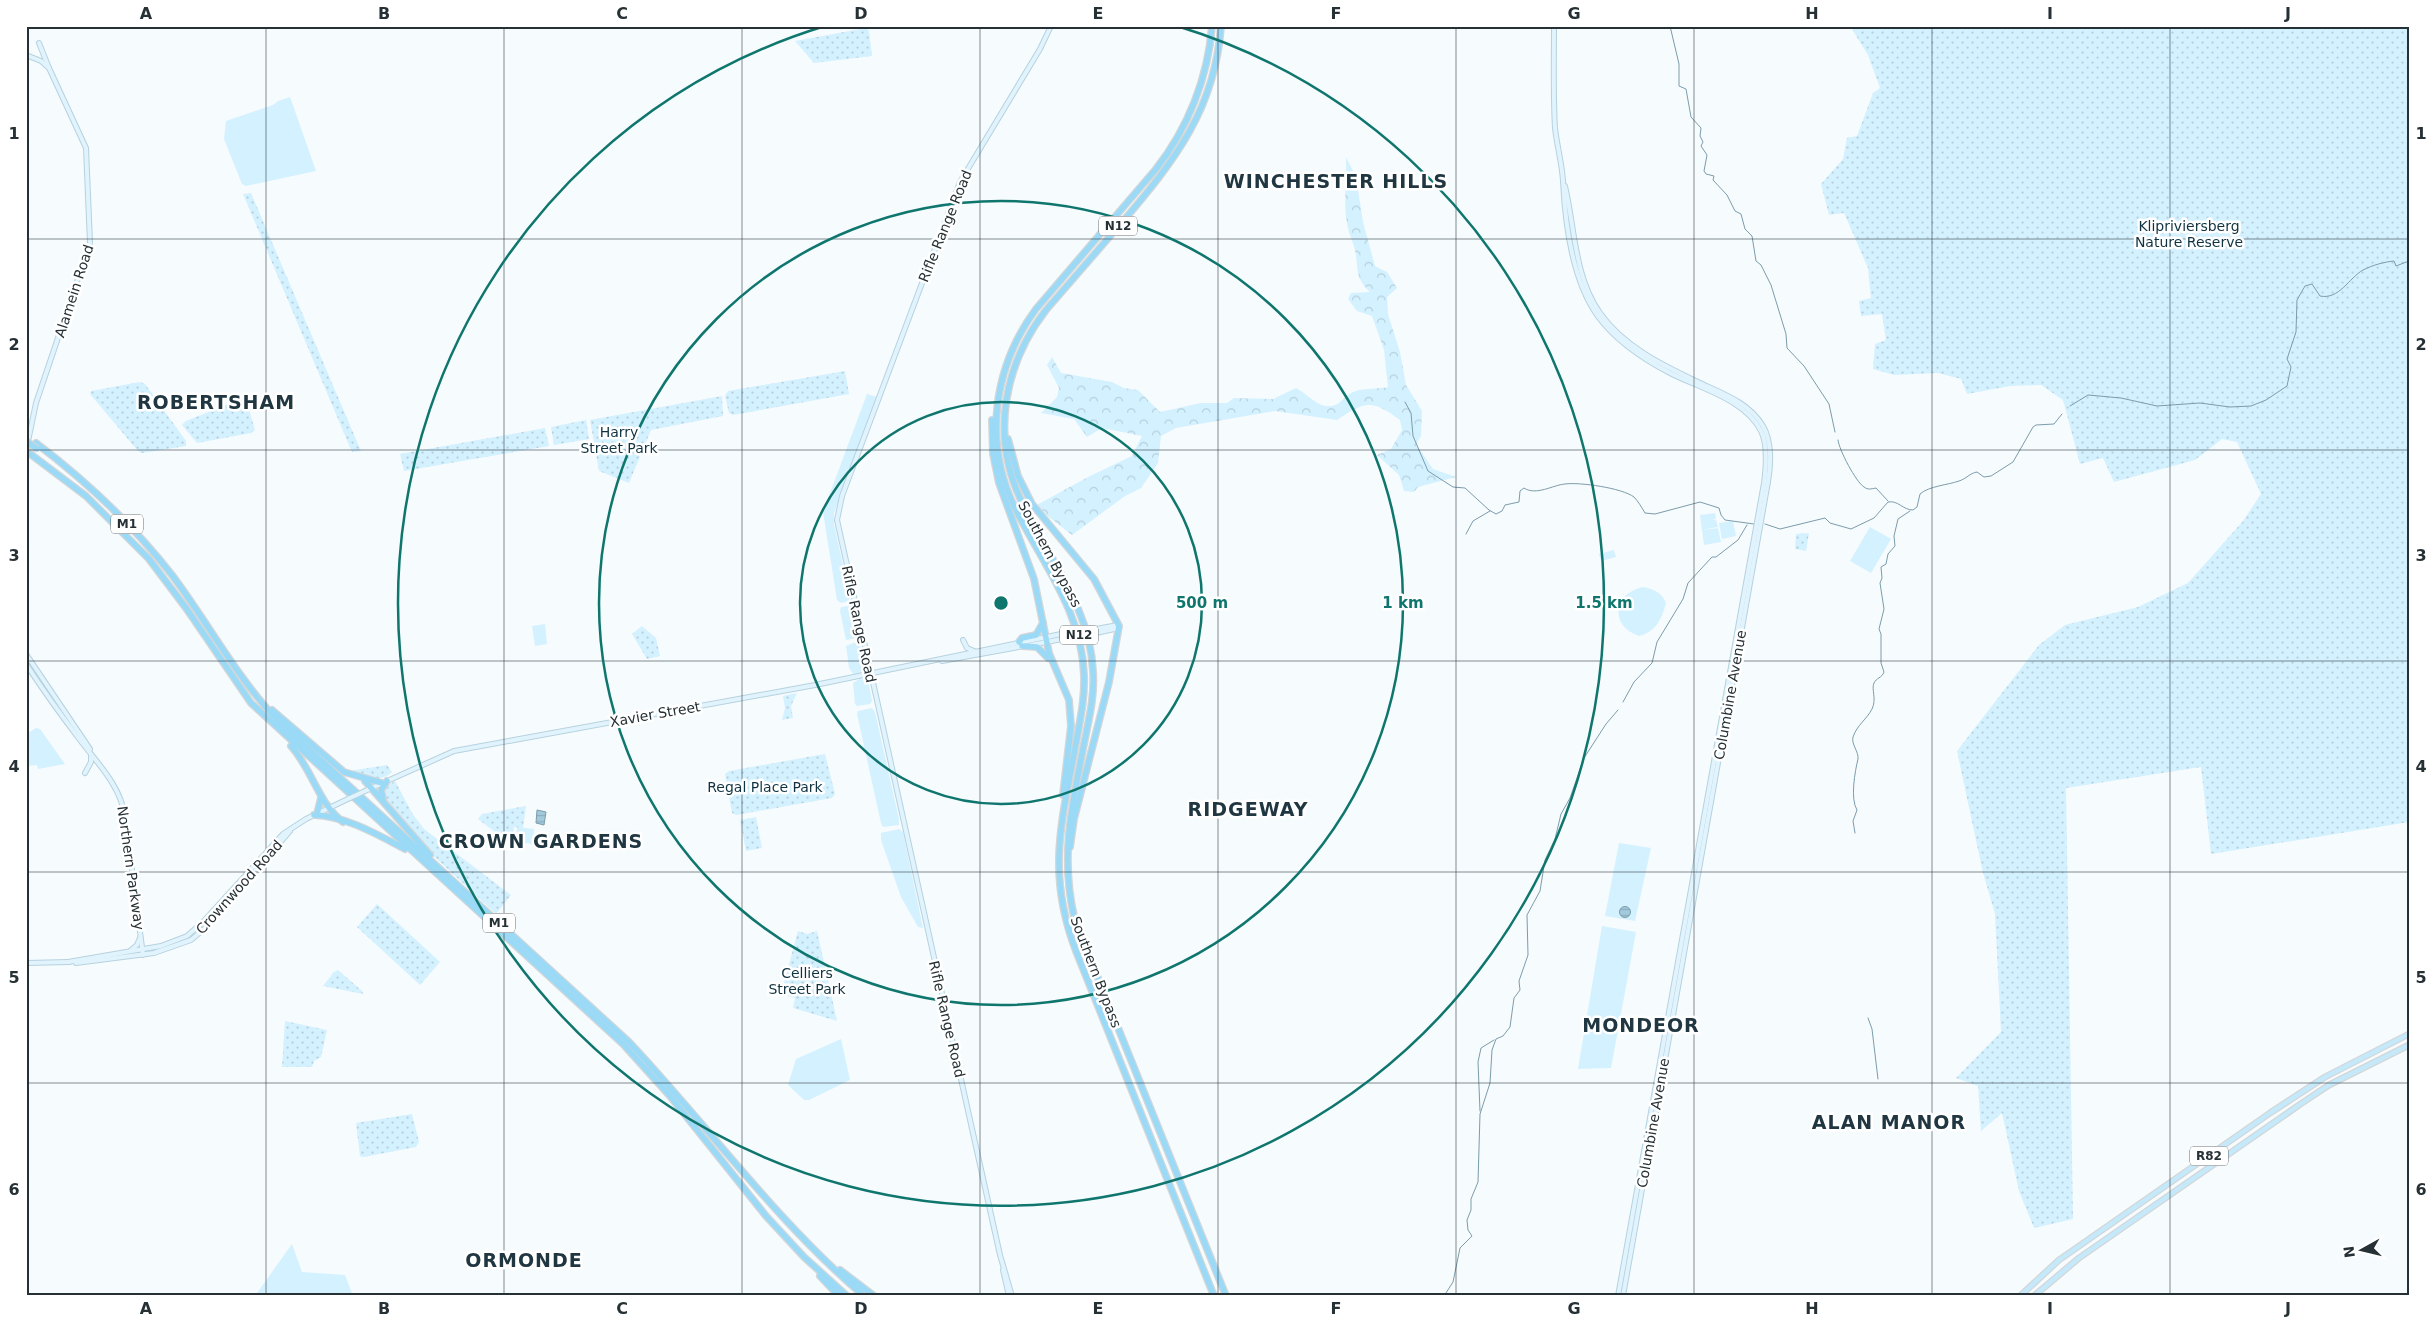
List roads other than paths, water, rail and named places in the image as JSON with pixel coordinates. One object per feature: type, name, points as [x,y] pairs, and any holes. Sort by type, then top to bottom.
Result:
[{"type":"highway","name":"Southern Bypass","points":[[1212,26],[1208,58],[1200,86],[1178,135],[1156,169],[1030,317],[1009,355],[998,397],[996,438],[1004,481],[1014,506],[1068,604],[1078,632],[1082,652],[1084,699],[1061,819],[1058,845],[1058,881],[1070,937],[1214,1296]]},
{"type":"highway","name":"Southern Bypass","points":[[1221,26],[1218,52],[1210,84],[1186,140],[1165,171],[1046,310],[1031,332],[1012,370],[1004,419],[1007,454],[1015,487],[1077,604],[1091,646],[1094,679],[1092,703],[1067,835],[1066,861],[1070,896],[1084,947],[1226,1296]]},
{"type":"highway","points":[[998,397],[992,418],[992,442],[996,470],[1004,500],[1032,572],[1049,652],[1068,696],[1071,719],[1061,819]]},
{"type":"highway","points":[[1004,419],[1013,459],[1026,494],[1040,516],[1094,579],[1119,626],[1109,682],[1074,819],[1070,847],[1070,896]]},
{"type":"highway","points":[[26,436],[36,446]]},
{"type":"highway","name":"M1","points":[[26,441],[36,446],[76,476],[150,548],[265,708],[629,1042],[677,1093],[750,1181],[815,1250],[864,1296]]},
{"type":"highway","name":"M1","points":[[26,452],[34,456],[86,496],[149,559],[186,608],[248,700],[280,732],[623,1044],[670,1096],[766,1216],[804,1257],[847,1296]]},
{"type":"highway","points":[[1020,644],[1038,633],[1043,622]]},
{"type":"highway","points":[[1020,644],[1034,646],[1042,650],[1060,676]]},
{"type":"highway","points":[[265,708],[273,711],[340,769],[361,779],[372,788],[444,872]]},
{"type":"highway","points":[[280,732],[305,764],[328,808],[343,822]]},
{"type":"highway","points":[[361,779],[385,782],[381,792],[386,804]]},
{"type":"highway","points":[[321,796],[321,805],[315,815],[343,822],[388,839],[413,852]]},
{"type":"highway","points":[[815,1250],[874,1296]]},
{"type":"highway","points":[[804,1257],[839,1296]]},
{"type":"main road","name":"Rifle Range Road","points":[[1010,1296],[838,527],[839,505],[960,182],[1040,49],[1051,26]]},
{"type":"main road","name":"Columbine Avenue","points":[[1554,26],[1555,122],[1570,235],[1585,280],[1603,317],[1633,346],[1668,368],[1745,406],[1759,420],[1766,432],[1770,471],[1693,888],[1622,1296]]},
{"type":"main road","name":"Alamein Road","points":[[26,452],[34,410],[90,243],[86,146],[38,43]]},
{"type":"main road","points":[[26,55],[49,68]]},
{"type":"main road","name":"Xavier Street","points":[[397,776],[454,751],[1119,626]]},
{"type":"main road","points":[[963,640],[969,650],[978,651]]},
{"type":"main road","name":"Xavier Street","points":[[918,663],[953,659],[1020,644]]},
{"type":"main road","name":"Northern Parkway","points":[[26,654],[123,802],[143,955]]},
{"type":"main road","name":"Northern Parkway","points":[[26,664],[96,760]]},
{"type":"main road","points":[[85,773],[91,762],[91,754]]},
{"type":"main road","name":"Crownwood Road","points":[[68,962],[170,943],[196,930],[277,840],[290,829],[328,808],[397,776]]},
{"type":"main road","name":"Crownwood Road","points":[[26,963],[94,961],[143,955],[173,948],[199,934],[290,829]]},
{"type":"main road","points":[[129,951],[137,945],[141,937],[151,947]]},
{"type":"main road","name":"R82","points":[[2020,1296],[2059,1260],[2270,1113],[2325,1077],[2409,1034]]},
{"type":"main road","name":"R82","points":[[2034,1296],[2080,1258],[2302,1104],[2330,1086],[2409,1045]]},
{"type":"main road","name":"Columbine Avenue","points":[[1618,1296],[1641,1180]]},
{"type":"waterway","points":[[1670,26],[1679,64],[1679,86],[1686,89],[1691,117],[1701,128],[1700,136],[1703,142],[1701,146],[1707,155],[1704,171],[1706,174],[1714,176],[1713,180],[1727,195],[1735,211],[1741,214],[1745,229],[1752,236],[1756,261],[1761,265],[1771,285],[1786,334],[1787,348],[1804,366],[1829,404],[1835,432]]},
{"type":"waterway","points":[[2070,406],[2088,395],[2121,398],[2157,406],[2200,403],[2230,407],[2251,406],[2266,400],[2287,386],[2291,367],[2287,359],[2296,332],[2297,300],[2305,286],[2312,284],[2320,296],[2333,295],[2367,268],[2394,261],[2396,266],[2409,261]]},
{"type":"waterway","points":[[1405,402],[1411,413],[1413,436],[1428,471],[1453,487],[1465,488],[1496,514],[1502,511],[1505,505],[1519,502],[1520,491],[1524,488],[1539,491],[1565,484],[1580,484],[1611,488],[1628,494],[1634,497],[1645,513],[1655,514],[1700,502],[1719,508],[1725,520],[1754,524]]},
{"type":"waterway","points":[[1765,524],[1780,529],[1825,518],[1830,523],[1851,529],[1874,518],[1888,502],[1895,502],[1913,510],[1917,507],[1920,494],[1924,491],[1959,481],[1977,472],[1984,477],[1991,476],[2013,462],[2033,427],[2036,425],[2054,424],[2062,414]]},
{"type":"waterway","points":[[1838,440],[1848,465],[1861,484],[1867,489],[1876,488],[1888,501]]},
{"type":"waterway","points":[[1466,534],[1473,521],[1490,511]]},
{"type":"waterway","points":[[1855,833],[1853,821],[1857,810],[1853,792],[1858,756],[1853,737],[1872,709],[1874,683],[1884,672],[1881,663],[1881,634],[1879,629],[1884,609],[1880,583],[1882,578],[1881,567],[1886,564],[1888,554],[1895,546],[1894,536],[1898,519],[1910,511]]},
{"type":"waterway","points":[[1623,702],[1634,682],[1652,663],[1657,642],[1683,599],[1688,583],[1712,557],[1716,557],[1738,540],[1747,525]]},
{"type":"waterway","points":[[1444,1296],[1453,1282],[1460,1248],[1472,1236],[1468,1230],[1467,1220],[1471,1210],[1471,1199],[1478,1182],[1480,1114],[1490,1083],[1492,1050],[1496,1039],[1503,1036],[1510,1027],[1514,998],[1520,990],[1519,981],[1528,955],[1527,915],[1540,891],[1545,860],[1555,839],[1561,814],[1570,798],[1584,758],[1606,724],[1618,710]]},
{"type":"waterway","points":[[1868,1018],[1872,1029],[1878,1079]]},
{"type":"waterway","points":[[1480,1111],[1478,1062],[1481,1048],[1494,1040]]},
{"type":"district","name":"WINCHESTER HILLS","points":[[1336,181]]},
{"type":"district","name":"ROBERTSHAM","points":[[216,402]]},
{"type":"district","name":"RIDGEWAY","points":[[1248,809]]},
{"type":"district","name":"CROWN GARDENS","points":[[541,841]]},
{"type":"district","name":"MONDEOR","points":[[1641,1025]]},
{"type":"district","name":"ALAN MANOR","points":[[1889,1122]]},
{"type":"district","name":"ORMONDE","points":[[524,1260]]},
{"type":"park label","name":"Klipriviersberg Nature Reserve","points":[[2189,234]]},
{"type":"park label","name":"Harry Street Park","points":[[619,440]]},
{"type":"park label","name":"Regal Place Park","points":[[765,787]]},
{"type":"park label","name":"Celliers Street Park","points":[[807,982]]}]
